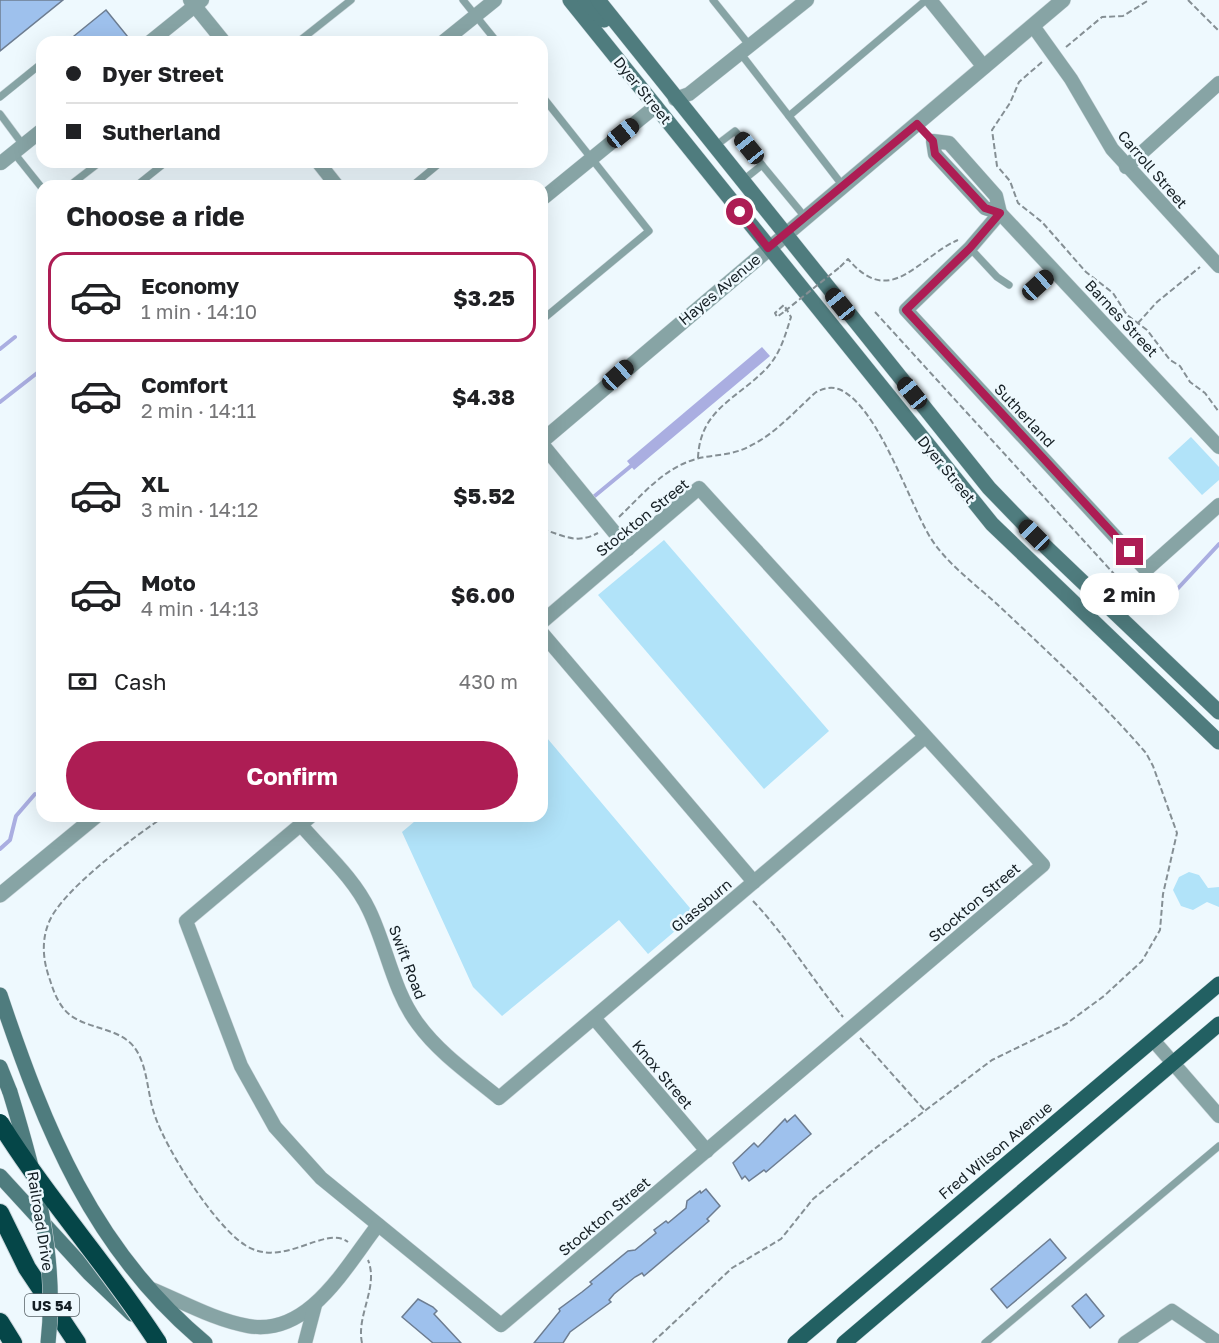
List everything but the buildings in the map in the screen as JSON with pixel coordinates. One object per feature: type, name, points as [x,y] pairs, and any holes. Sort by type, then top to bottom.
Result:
[{"type":"highway","points":[[0,1123],[28,1167],[139,1312],[158,1343]]},
{"type":"highway","name":"US 54","points":[[0,1213],[27,1268],[77,1343]]},
{"type":"highway","points":[[0,1322],[13,1343]]},
{"type":"main road","name":"Dyer Street","points":[[570,0],[992,524],[1219,742]]},
{"type":"main road","points":[[585,0],[612,28],[628,38]]},
{"type":"main road","name":"Dyer Street","points":[[598,0],[783,234],[989,488],[1047,548],[1219,712]]},
{"type":"main road","name":"Fred Wilson Avenue","points":[[795,1343],[1219,984]]},
{"type":"main road","points":[[0,995],[55,1143],[74,1183],[94,1217],[147,1288],[205,1343]]},
{"type":"main road","points":[[844,1343],[1219,1024]]},
{"type":"main road","name":"Railroad Drive","points":[[0,1067],[40,1195],[50,1274],[48,1343]]},
{"type":"main road","points":[[0,1176],[107,1292],[170,1343]]},
{"type":"street","points":[[450,36],[495,0]]},
{"type":"street","points":[[675,99],[689,94],[807,0]]},
{"type":"street","points":[[928,0],[984,68]]},
{"type":"street","name":"Hayes Avenue","points":[[548,438],[783,234],[1063,0]]},
{"type":"street","points":[[157,36],[196,2],[220,36]]},
{"type":"street","name":"Carroll Street","points":[[1033,26],[1064,68],[1096,126],[1126,167],[1219,266]]},
{"type":"street","points":[[1126,167],[1219,83]]},
{"type":"street","points":[[548,194],[656,106]]},
{"type":"street","name":"Barnes Street","points":[[917,124],[933,141],[935,154],[985,208],[1000,213],[1055,269],[1219,447]]},
{"type":"street","points":[[1,163],[36,135]]},
{"type":"street","points":[[323,168],[332,180]]},
{"type":"street","name":"Sutherland","points":[[1000,213],[966,243],[906,310],[1146,570],[1219,505]]},
{"type":"street","points":[[548,450],[628,549]]},
{"type":"street","name":"Stockton Street","points":[[304,822],[186,921],[241,1066],[266,1113],[311,1168],[501,1325],[1043,866],[699,488],[548,617]]},
{"type":"street","points":[[548,640],[749,886]]},
{"type":"street","name":"Glassburn","points":[[499,1098],[925,737]]},
{"type":"street","points":[[0,895],[89,822]]},
{"type":"street","name":"Swift Road","points":[[307,822],[362,897],[374,920],[405,1002],[419,1026],[447,1055],[499,1098]]},
{"type":"street","name":"Knox Street","points":[[594,1018],[707,1151]]},
{"type":"street","points":[[1153,1040],[1219,1116]]},
{"type":"street","points":[[147,1288],[249,1326],[278,1326],[315,1305],[378,1225]]},
{"type":"street","points":[[305,1343],[315,1305]]},
{"type":"street","points":[[1125,1343],[1172,1311],[1219,1343]]},
{"type":"lane","points":[[306,36],[351,0]]},
{"type":"lane","points":[[464,0],[492,36]]},
{"type":"lane","points":[[713,0],[789,116],[843,186]]},
{"type":"lane","points":[[789,116],[928,0]]},
{"type":"lane","points":[[0,97],[36,68]]},
{"type":"lane","points":[[548,104],[649,231],[548,315]]},
{"type":"lane","points":[[0,114],[37,180]]},
{"type":"lane","points":[[714,147],[735,131],[805,217]]},
{"type":"lane","points":[[741,181],[762,165]]},
{"type":"lane","points":[[77,180],[92,168]]},
{"type":"lane","points":[[144,180],[158,168]]},
{"type":"lane","points":[[419,180],[434,168]]},
{"type":"lane","points":[[966,243],[997,277],[1009,285]]},
{"type":"lane","points":[[1030,286],[1038,285],[1055,269]]},
{"type":"lane","points":[[985,1343],[1219,1146]]},
{"type":"path","points":[[1066,47],[1102,17],[1123,16],[1149,0]]},
{"type":"path","points":[[1188,0],[1219,31]]},
{"type":"path","points":[[1042,62],[1019,82],[1010,103],[992,130],[997,166],[1010,181],[1018,203],[1042,222],[1063,249],[1086,272],[1113,293],[1128,315],[1147,330],[1170,360],[1180,366],[1190,382],[1205,393],[1219,412]]},
{"type":"path","points":[[1016,230],[1030,213]]},
{"type":"path","points":[[698,458],[701,433],[709,419],[765,369],[778,353],[791,316],[784,305],[775,313],[777,317],[848,259],[864,275],[878,281],[893,280],[908,275],[940,249],[966,243]]},
{"type":"path","points":[[1137,323],[1157,302],[1200,267]]},
{"type":"path","points":[[875,312],[1136,598]]},
{"type":"path","points":[[548,532],[581,540],[610,526],[665,473],[698,458],[731,454],[753,445],[821,389],[835,388],[844,392],[869,419],[931,539],[1140,747],[1153,766],[1174,822],[1177,845],[1168,871],[1160,930],[1142,961],[1076,1018],[1048,1035],[992,1060],[826,1187],[805,1207],[781,1239],[732,1268],[652,1343]]},
{"type":"path","points":[[157,822],[114,854],[77,889],[50,919],[43,946],[47,971],[54,992],[70,1014],[110,1029],[136,1049],[160,1130],[206,1203],[229,1232],[244,1245],[265,1253],[277,1253],[332,1237],[344,1239],[369,1260],[372,1274],[362,1314],[362,1343]]},
{"type":"path","points":[[749,886],[813,980],[851,1028],[926,1112]]},
{"type":"shaded area","points":[[762,347],[770,356],[634,470],[627,461]]},
{"type":"shaded area","points":[[1191,437],[1219,467],[1219,480],[1202,495],[1168,458]]},
{"type":"shaded area","points":[[664,540],[829,731],[764,789],[598,595]]},
{"type":"shaded area","points":[[548,739],[695,914],[648,954],[619,920],[502,1016],[473,987],[402,832],[414,822],[548,822]]},
{"type":"shaded area","points":[[1189,872],[1199,875],[1208,888],[1219,887],[1219,907],[1207,902],[1193,910],[1181,906],[1173,890],[1179,877]]},
{"type":"waterway","points":[[0,349],[15,337]]},
{"type":"waterway","points":[[0,402],[36,374]]},
{"type":"waterway","points":[[591,499],[631,466]]},
{"type":"waterway","points":[[1169,598],[1219,544]]},
{"type":"waterway","points":[[0,849],[10,840],[16,816],[35,794]]},
{"type":"route","points":[[740,212],[768,248],[917,124],[933,141],[935,154],[985,208],[1000,213],[970,248],[906,310],[1130,552]]}]
